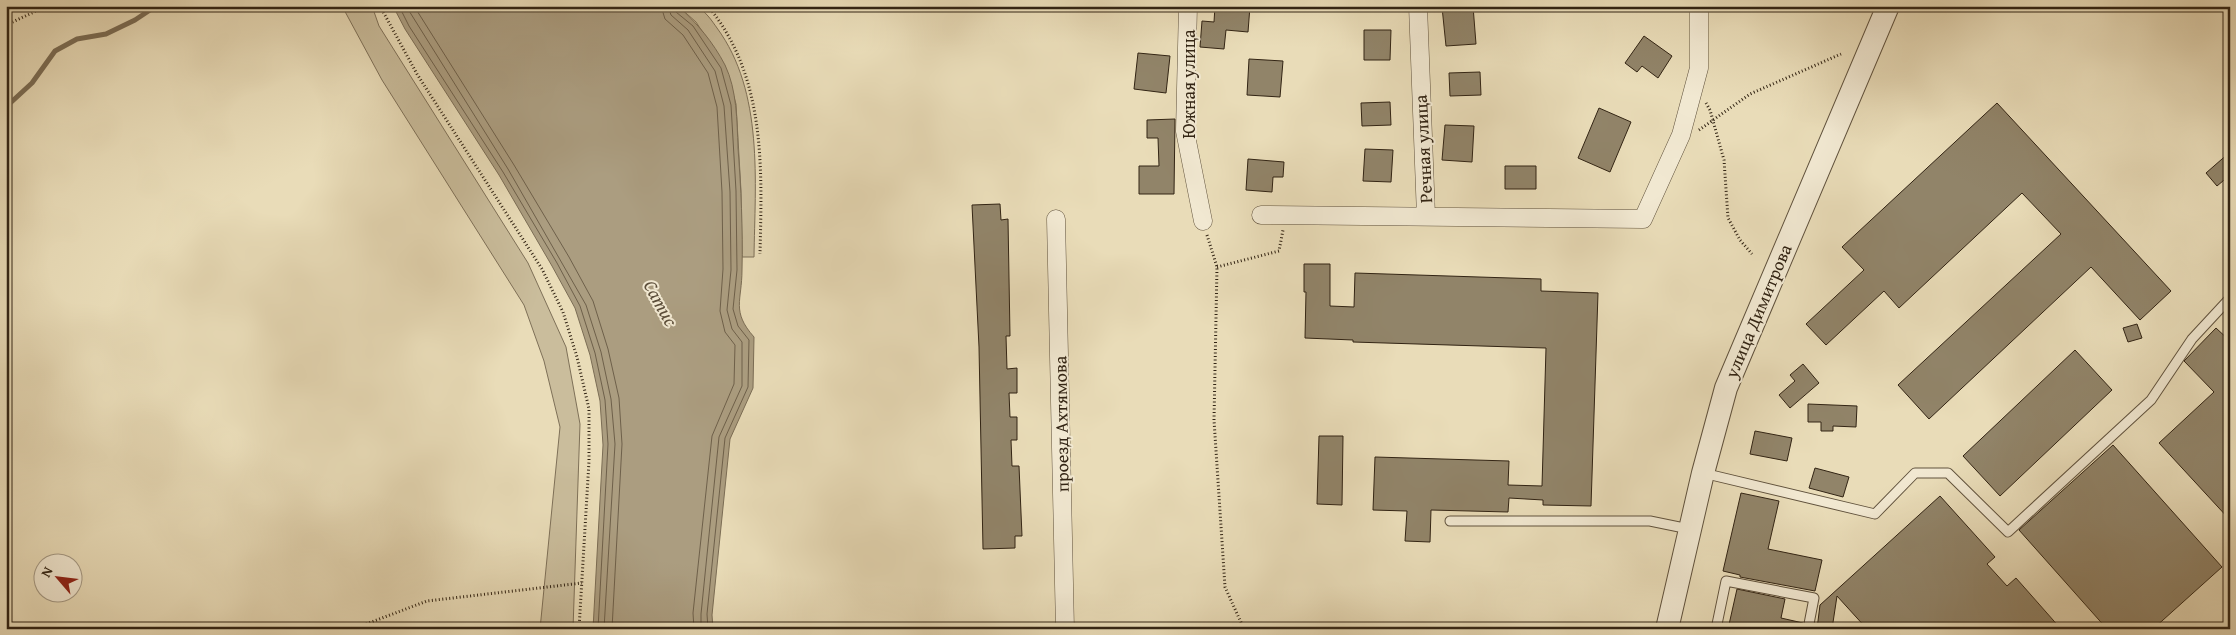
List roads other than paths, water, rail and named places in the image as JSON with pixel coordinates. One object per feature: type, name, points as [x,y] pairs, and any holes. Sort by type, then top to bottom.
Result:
[{"type":"street","name":"Южная улица","points":[[1188,6],[1185,131],[1203,221]]},
{"type":"street","name":"Речная улица","points":[[1261,215],[1426,216],[1418,6]]},
{"type":"street","points":[[1426,216],[1643,219],[1681,135],[1695,85],[1699,68],[1699,6]]},
{"type":"street","name":"улица Димитрова","points":[[1667,629],[1703,473],[1721,406],[1736,362],[1888,6]]},
{"type":"street","name":"проезд Ахтямова","points":[[1056,219],[1065,629]]},
{"type":"lane","points":[[1703,473],[1875,514],[1915,473],[1948,473],[2008,532],[2151,400],[2192,338],[2230,298]]},
{"type":"lane","points":[[1450,521],[1650,521],[1690,529]]},
{"type":"lane","points":[[1716,629],[1726,582],[1814,598],[1808,629]]},
{"type":"water","name":"Сатис","points":[[393,6],[678,6],[704,33],[725,65],[732,85],[737,116],[742,239],[742,281],[739,305],[742,320],[754,337],[753,388],[730,439],[712,615],[713,629],[593,629],[603,445],[600,401],[590,355],[575,308],[499,175],[405,29]]},
{"type":"waterway","points":[[6,129],[7,106],[32,83],[55,51],[77,39],[106,34],[135,20],[156,6]]}]
